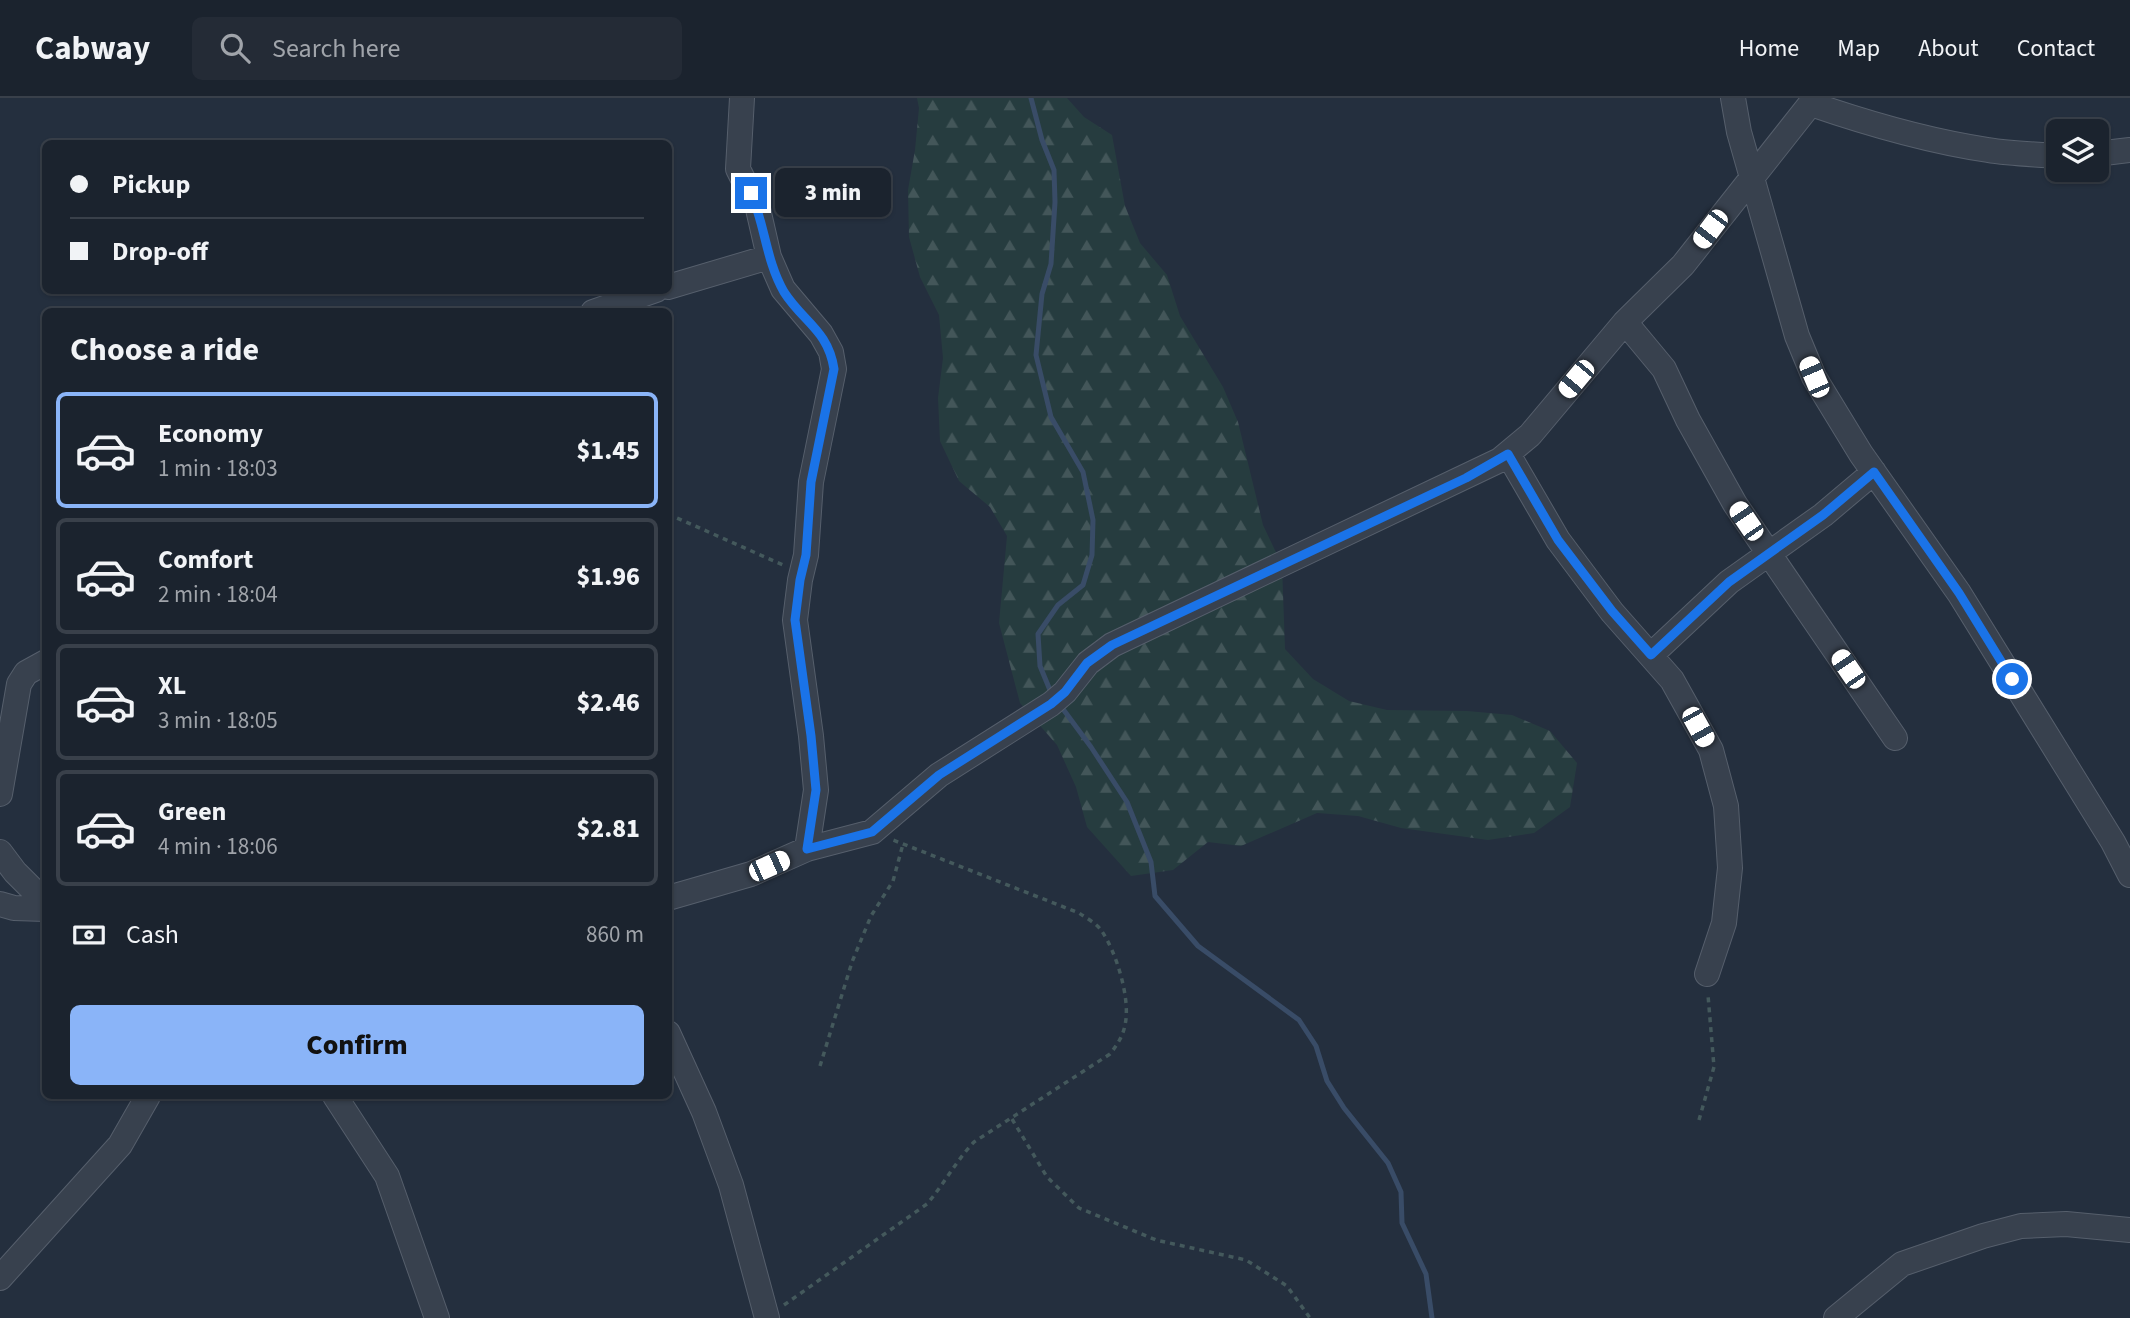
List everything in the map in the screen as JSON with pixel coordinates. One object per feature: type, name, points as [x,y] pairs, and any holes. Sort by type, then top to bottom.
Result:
[{"type":"street","points":[[741,98],[738,169],[758,209],[769,257],[783,289],[821,334],[831,352],[834,369],[811,482],[806,555],[795,620],[816,790],[807,849]]},
{"type":"street","points":[[1733,98],[1739,132],[1801,346],[1814,377],[1874,472],[1959,593],[2113,842],[2130,875]]},
{"type":"street","points":[[672,897],[751,874],[807,849],[872,832],[939,775],[1058,698],[1087,663],[1112,645],[1466,478],[1508,454],[1530,435],[1625,322],[1683,265],[1813,101],[1868,124],[1934,140],[1991,151],[2046,155]]},
{"type":"street","points":[[2109,152],[2130,150]]},
{"type":"street","points":[[672,286],[769,257]]},
{"type":"street","points":[[604,308],[645,294]]},
{"type":"street","points":[[1625,322],[1664,369],[1688,420],[1735,504],[1895,738]]},
{"type":"street","points":[[1508,454],[1558,540],[1612,611],[1672,680],[1711,750],[1726,806],[1730,868],[1724,923],[1707,974]]},
{"type":"street","points":[[1651,655],[1729,582],[1823,515],[1874,472]]},
{"type":"street","points":[[0,794],[19,684],[26,673],[42,664]]},
{"type":"street","points":[[0,852],[15,872],[42,899]]},
{"type":"street","points":[[0,904],[14,908],[42,909]]},
{"type":"street","points":[[672,1042],[704,1112],[731,1185],[767,1317]]},
{"type":"street","points":[[0,1278],[120,1145],[146,1099]]},
{"type":"street","points":[[337,1099],[387,1176],[437,1318]]},
{"type":"street","points":[[1836,1318],[1902,1265],[1983,1236],[2021,1226],[2066,1224],[2130,1230]]},
{"type":"path","points":[[672,516],[801,572]]},
{"type":"path","points":[[767,1317],[927,1204],[941,1187],[955,1162],[974,1142],[1110,1054],[1126,1023],[1126,1004],[1114,952],[1099,927],[1079,913],[872,832]]},
{"type":"path","points":[[820,1066],[852,962],[871,916],[893,881],[903,844]]},
{"type":"path","points":[[1699,1120],[1714,1067],[1707,974]]},
{"type":"path","points":[[1011,1119],[1047,1177],[1079,1208],[1156,1240],[1246,1260],[1287,1286],[1310,1318]]},
{"type":"green space","points":[[917,98],[1067,98],[1084,117],[1112,135],[1125,206],[1140,243],[1167,275],[1180,316],[1223,387],[1238,422],[1263,525],[1282,565],[1285,649],[1313,679],[1349,701],[1387,710],[1467,711],[1512,715],[1550,731],[1577,763],[1570,807],[1534,833],[1488,840],[1401,828],[1358,816],[1317,813],[1241,846],[1208,842],[1173,870],[1131,876],[1087,827],[1076,787],[1057,745],[1020,703],[999,623],[1007,536],[990,507],[959,481],[940,441],[938,398],[943,358],[939,315],[920,277],[909,237],[908,190],[915,150],[919,108]]},
{"type":"waterway","points":[[1031,98],[1042,140],[1054,170],[1055,202],[1051,264],[1042,294],[1036,355],[1051,417],[1083,472],[1093,520],[1092,555],[1083,585],[1058,605],[1038,634],[1040,666],[1052,695]]},
{"type":"waterway","points":[[1060,705],[1127,802],[1151,862],[1155,896],[1198,946],[1299,1020],[1316,1046],[1327,1081],[1344,1108],[1388,1163],[1401,1192],[1402,1223],[1426,1274],[1432,1318]]},
{"type":"route","points":[[751,193],[758,209],[769,257],[783,289],[821,334],[831,352],[834,369],[811,482],[806,555],[795,620],[816,790],[807,849],[872,832],[939,775],[1051,704],[1065,692],[1087,663],[1112,645],[1466,478],[1508,454],[1558,540],[1612,611],[1651,655],[1729,582],[1823,515],[1874,472],[1959,593],[2012,679]]}]
